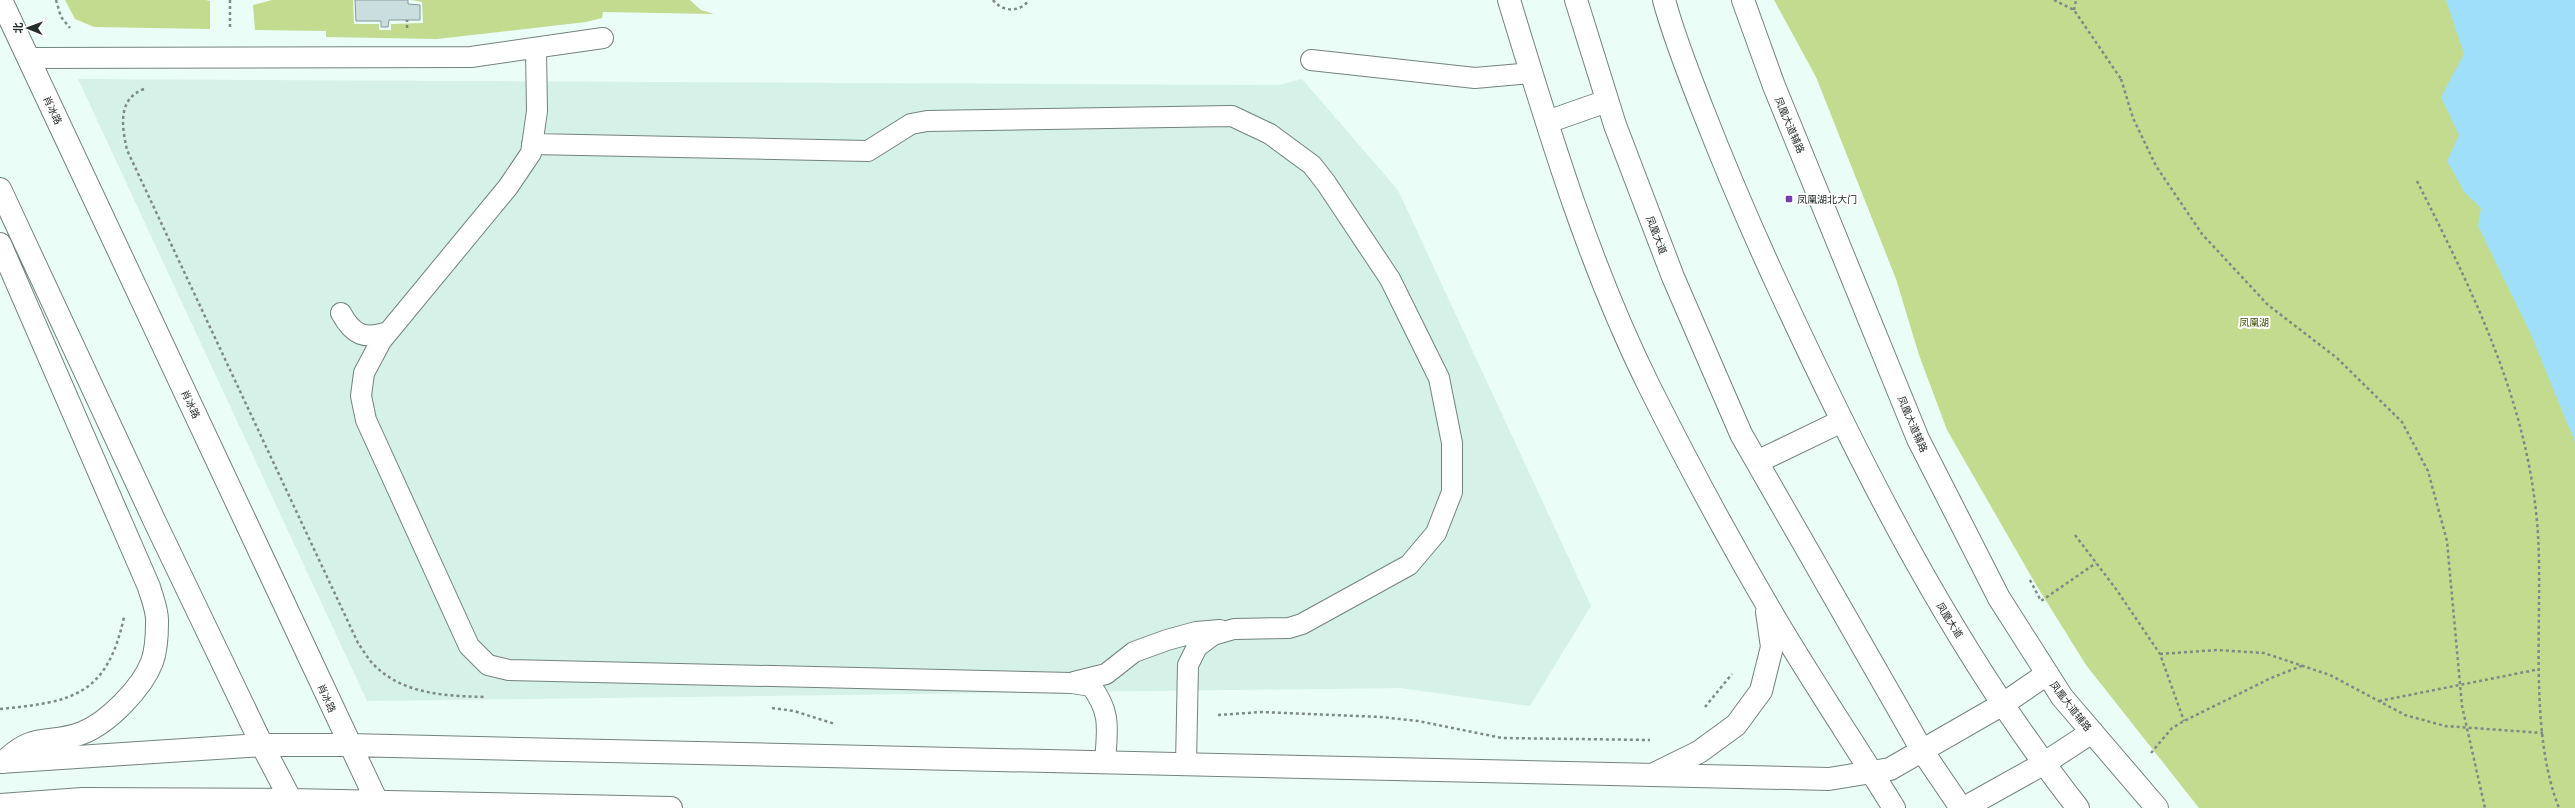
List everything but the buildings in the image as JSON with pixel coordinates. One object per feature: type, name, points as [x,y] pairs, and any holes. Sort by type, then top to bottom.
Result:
[{"type":"street","name":"肖冰路","points":[[1,0],[278,589],[348,745],[378,805]]},
{"type":"street","points":[[1509,0],[1565,180],[1598,267],[1648,384],[1724,530],[1765,601],[1894,808]]},
{"type":"street","name":"凤凰大道","points":[[1576,0],[1607,101],[1673,277],[1741,434],[1923,752],[1963,808]]},
{"type":"street","name":"凤凰大道","points":[[1664,0],[1673,34],[1737,197],[1862,464],[1938,601],[2043,764],[2078,808]]},
{"type":"street","name":"凤凰大道辅路","points":[[1743,0],[1774,86],[1918,439],[1999,598],[2062,697],[2157,808]]},
{"type":"street","points":[[1546,122],[1607,101]]},
{"type":"street","points":[[0,189],[262,745],[293,804]]},
{"type":"street","points":[[0,244],[149,587],[158,621],[152,661],[140,683],[114,713],[82,733],[28,743],[16,750],[2,762]]},
{"type":"street","points":[[1757,462],[1842,421]]},
{"type":"street","points":[[1652,775],[1699,752],[1736,725],[1761,691],[1772,647],[1765,601]]},
{"type":"street","points":[[2,762],[262,745],[348,745],[1829,779],[1890,769],[1923,752],[2003,704],[2047,674]]},
{"type":"street","points":[[1963,808],[2043,764],[2092,732]]},
{"type":"street","points":[[0,804],[82,798],[293,804],[671,808]]},
{"type":"lane","points":[[29,58],[471,57],[536,49],[603,38]]},
{"type":"lane","points":[[536,49],[537,111],[531,153],[508,187],[388,332],[364,373],[361,396],[366,420],[469,646],[488,665],[509,670],[1072,683],[1092,686],[1102,700],[1108,720],[1105,762]]},
{"type":"lane","points":[[1311,60],[1475,78],[1532,73]]},
{"type":"lane","points":[[532,144],[868,151],[911,124],[927,120],[1232,116],[1270,134],[1312,165],[1390,279],[1440,378],[1452,443],[1452,492],[1436,533],[1409,565],[1302,624],[1289,628],[1234,628],[1196,632],[1167,640],[1134,652],[1106,674],[1072,683]]},
{"type":"lane","points":[[341,313],[348,327],[361,335],[377,336],[388,332]]},
{"type":"lane","points":[[1186,764],[1188,665],[1197,647],[1213,635],[1234,628]]},
{"type":"path","points":[[230,0],[230,30]]},
{"type":"path","points":[[993,0],[1006,9],[1014,10],[1020,8],[1029,0]]},
{"type":"path","points":[[2054,0],[2074,10],[2121,79],[2133,118],[2156,166],[2202,234],[2268,305],[2337,358],[2402,422],[2428,472],[2447,542],[2462,706],[2485,808]]},
{"type":"path","points":[[2074,10],[2076,0]]},
{"type":"path","points":[[152,86],[138,91],[124,106],[122,128],[127,150],[358,643],[374,665],[398,683],[439,696],[494,697]]},
{"type":"path","points":[[2417,181],[2470,285],[2502,366],[2528,450],[2538,534],[2540,669],[2543,733],[2549,773],[2559,808]]},
{"type":"path","points":[[2075,535],[2160,654],[2184,721]]},
{"type":"path","points":[[2030,580],[2041,601],[2096,563]]},
{"type":"path","points":[[0,709],[49,704],[82,692],[98,678],[111,655],[125,613]]},
{"type":"path","points":[[2160,654],[2217,650],[2264,653],[2305,665],[2330,675],[2405,716],[2445,726],[2543,733]]},
{"type":"path","points":[[2149,755],[2172,728],[2184,721],[2271,678],[2305,665]]},
{"type":"path","points":[[2379,701],[2540,669]]},
{"type":"path","points":[[1700,711],[1734,672]]},
{"type":"path","points":[[766,707],[794,711],[837,724]]},
{"type":"path","points":[[1218,715],[1262,712],[1381,717],[1418,721],[1502,738],[1649,740],[1656,738]]},
{"type":"shaded area","points":[[78,79],[1279,85],[1302,79],[1398,190],[1591,606],[1530,706],[1400,688],[367,701]]},
{"type":"green space","points":[[65,0],[206,0],[210,1],[210,29],[94,27],[75,19]]},
{"type":"green space","points":[[272,0],[353,0],[354,24],[379,24],[379,30],[391,30],[391,24],[423,23],[422,2],[411,0],[690,0],[701,10],[714,14],[603,12],[602,18],[586,22],[437,39],[326,37],[326,31],[255,30],[253,5]]},
{"type":"green space","name":"凤凰湖","points":[[1774,0],[2575,0],[2575,808],[2199,808],[2086,665],[2035,583],[1947,430],[1919,355],[1896,279],[1816,77]]},
{"type":"water","points":[[2446,0],[2575,0],[2575,442],[2529,330],[2478,226],[2481,208],[2465,193],[2447,161],[2459,135],[2441,97],[2464,54]]},
{"type":"place","name":"凤凰湖北大门","points":[[1789,199]]}]
